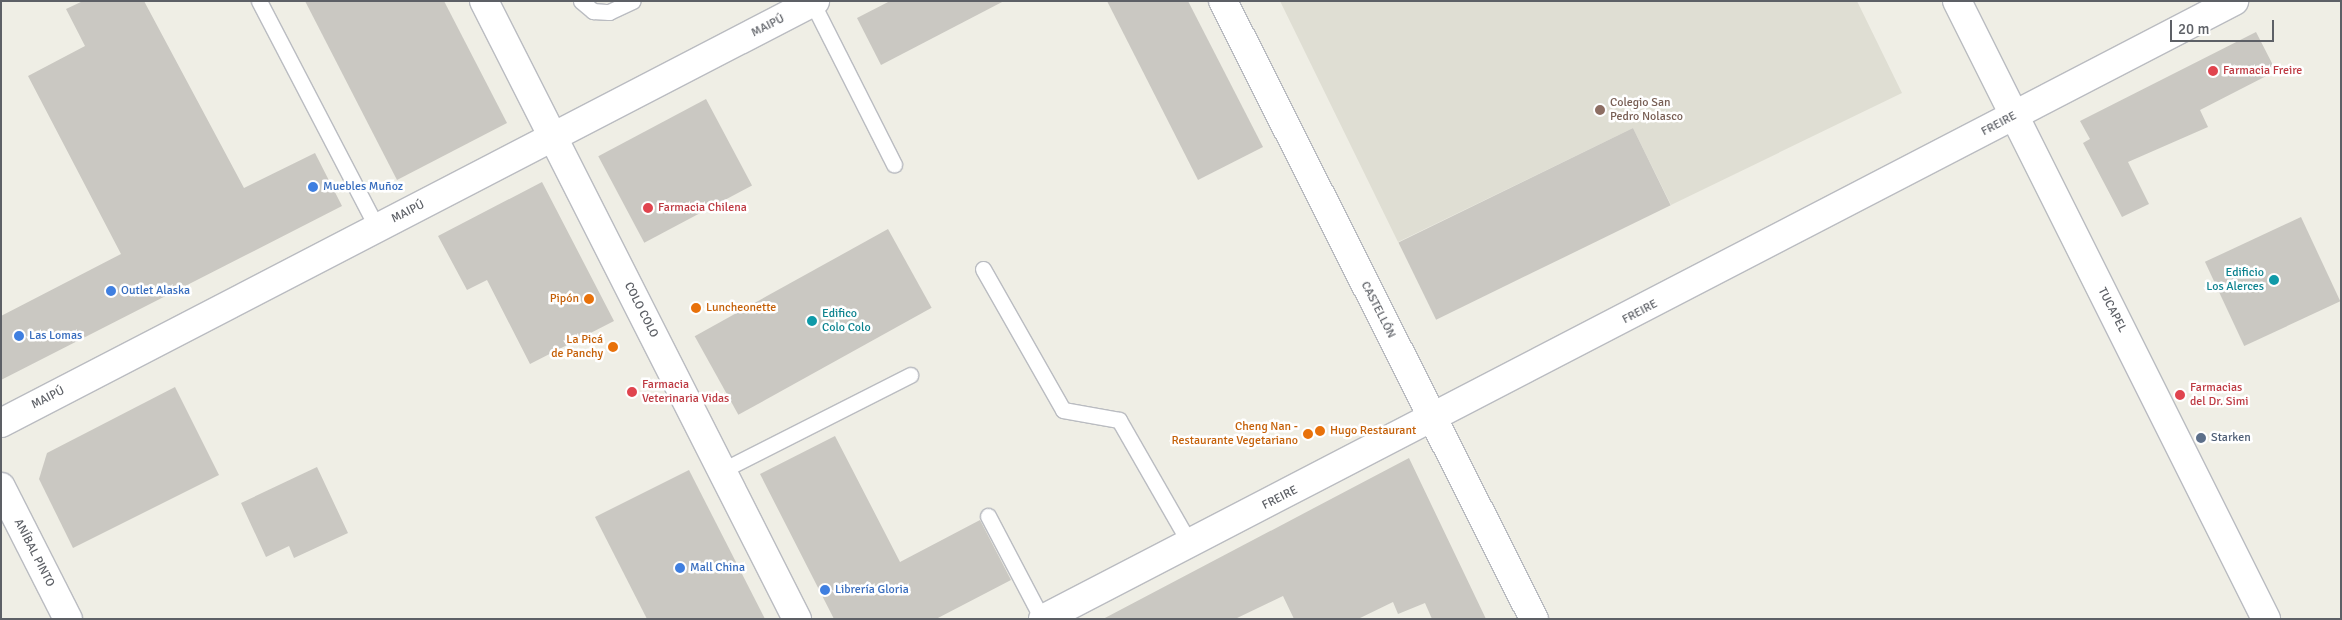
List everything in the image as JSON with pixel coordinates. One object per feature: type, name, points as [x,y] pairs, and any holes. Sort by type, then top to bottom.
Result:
[{"type":"main road","name":"COLO COLO","points":[[484,1],[797,619]]},
{"type":"main road","name":"CASTELLÓN","points":[[1223,1],[1534,619]]},
{"type":"main road","name":"TUCAPEL","points":[[1957,1],[2266,619]]},
{"type":"main road","name":"FREIRE","points":[[1042,619],[1433,420],[2234,1]]},
{"type":"main road","name":"MAIPÚ","points":[[1,423],[814,2]]},
{"type":"main road","name":"ANÍBAL PINTO","points":[[1,488],[68,619]]},
{"type":"lane","points":[[259,1],[377,228]]},
{"type":"lane","points":[[581,1],[593,11],[609,12],[633,1]]},
{"type":"lane","points":[[814,2],[894,164]]},
{"type":"lane","points":[[982,269],[1063,410],[1120,420],[1190,544]]},
{"type":"lane","points":[[722,470],[910,375]]},
{"type":"lane","points":[[988,516],[1042,619]]},
{"type":"shaded area","name":"Colegio San Pedro Nolasco","points":[[1280,1],[1857,1],[1902,93],[1671,205],[1633,128],[1398,242]]},
{"type":"building","points":[[83,1],[144,1],[244,188],[315,153],[342,206],[1,380],[1,316],[121,254],[28,76],[85,46],[66,9]]},
{"type":"building","points":[[305,1],[444,1],[507,123],[397,180]]},
{"type":"building","points":[[890,1],[1004,1],[881,65],[857,18]]},
{"type":"building","points":[[1107,1],[1188,1],[1263,147],[1198,180]]},
{"type":"building","points":[[2256,32],[2276,71],[2200,110],[2208,127],[2128,162],[2149,204],[2122,217],[2083,143],[2090,139],[2080,121]]},
{"type":"building","points":[[706,99],[752,186],[644,243],[598,156]]},
{"type":"building","points":[[1633,128],[1671,205],[1436,320],[1398,242]]},
{"type":"building","points":[[542,182],[614,321],[530,364],[487,280],[467,290],[438,236]]},
{"type":"building","name":"Edificio Los Alerces","points":[[2301,217],[2340,301],[2244,346],[2205,262]]},
{"type":"building","name":"Edifico Colo Colo","points":[[888,229],[932,308],[738,415],[695,336]]},
{"type":"building","points":[[175,387],[219,475],[73,548],[39,479],[47,453]]},
{"type":"building","points":[[835,436],[900,562],[980,520],[1011,580],[936,619],[834,619],[760,474]]},
{"type":"building","points":[[1409,458],[1486,619],[1432,619],[1425,603],[1398,614],[1393,602],[1358,619],[1294,619],[1283,596],[1235,619],[1103,619]]},
{"type":"building","points":[[317,467],[348,533],[294,558],[289,546],[266,557],[241,503]]},
{"type":"building","name":"Mall China","points":[[689,470],[765,619],[647,619],[595,517]]},
{"type":"place","name":"Farmacia Freire","points":[[2213,71]]},
{"type":"place","name":"Colegio San Pedro Nolasco","points":[[1600,110]]},
{"type":"place","name":"Muebles Muñoz","points":[[313,187]]},
{"type":"place","name":"Farmacia Chilena","points":[[648,208]]},
{"type":"place","name":"Edificio Los Alerces","points":[[2274,280]]},
{"type":"place","name":"Outlet Alaska","points":[[111,291]]},
{"type":"place","name":"Pipón","points":[[589,299]]},
{"type":"place","name":"Luncheonette","points":[[696,308]]},
{"type":"place","name":"Edifico Colo Colo","points":[[812,321]]},
{"type":"place","name":"Las Lomas","points":[[19,336]]},
{"type":"place","name":"La Picá de Panchy","points":[[613,347]]},
{"type":"place","name":"Farmacia Veterinaria Vidas","points":[[632,392]]},
{"type":"place","name":"Farmacias del Dr. Simi","points":[[2180,395]]},
{"type":"place","name":"Hugo Restaurant","points":[[1320,431]]},
{"type":"place","name":"Cheng Nan - Restaurante Vegetariano","points":[[1308,434]]},
{"type":"place","name":"Starken","points":[[2201,438]]},
{"type":"place","name":"Mall China","points":[[680,568]]},
{"type":"place","name":"Librería Gloria","points":[[825,590]]}]
